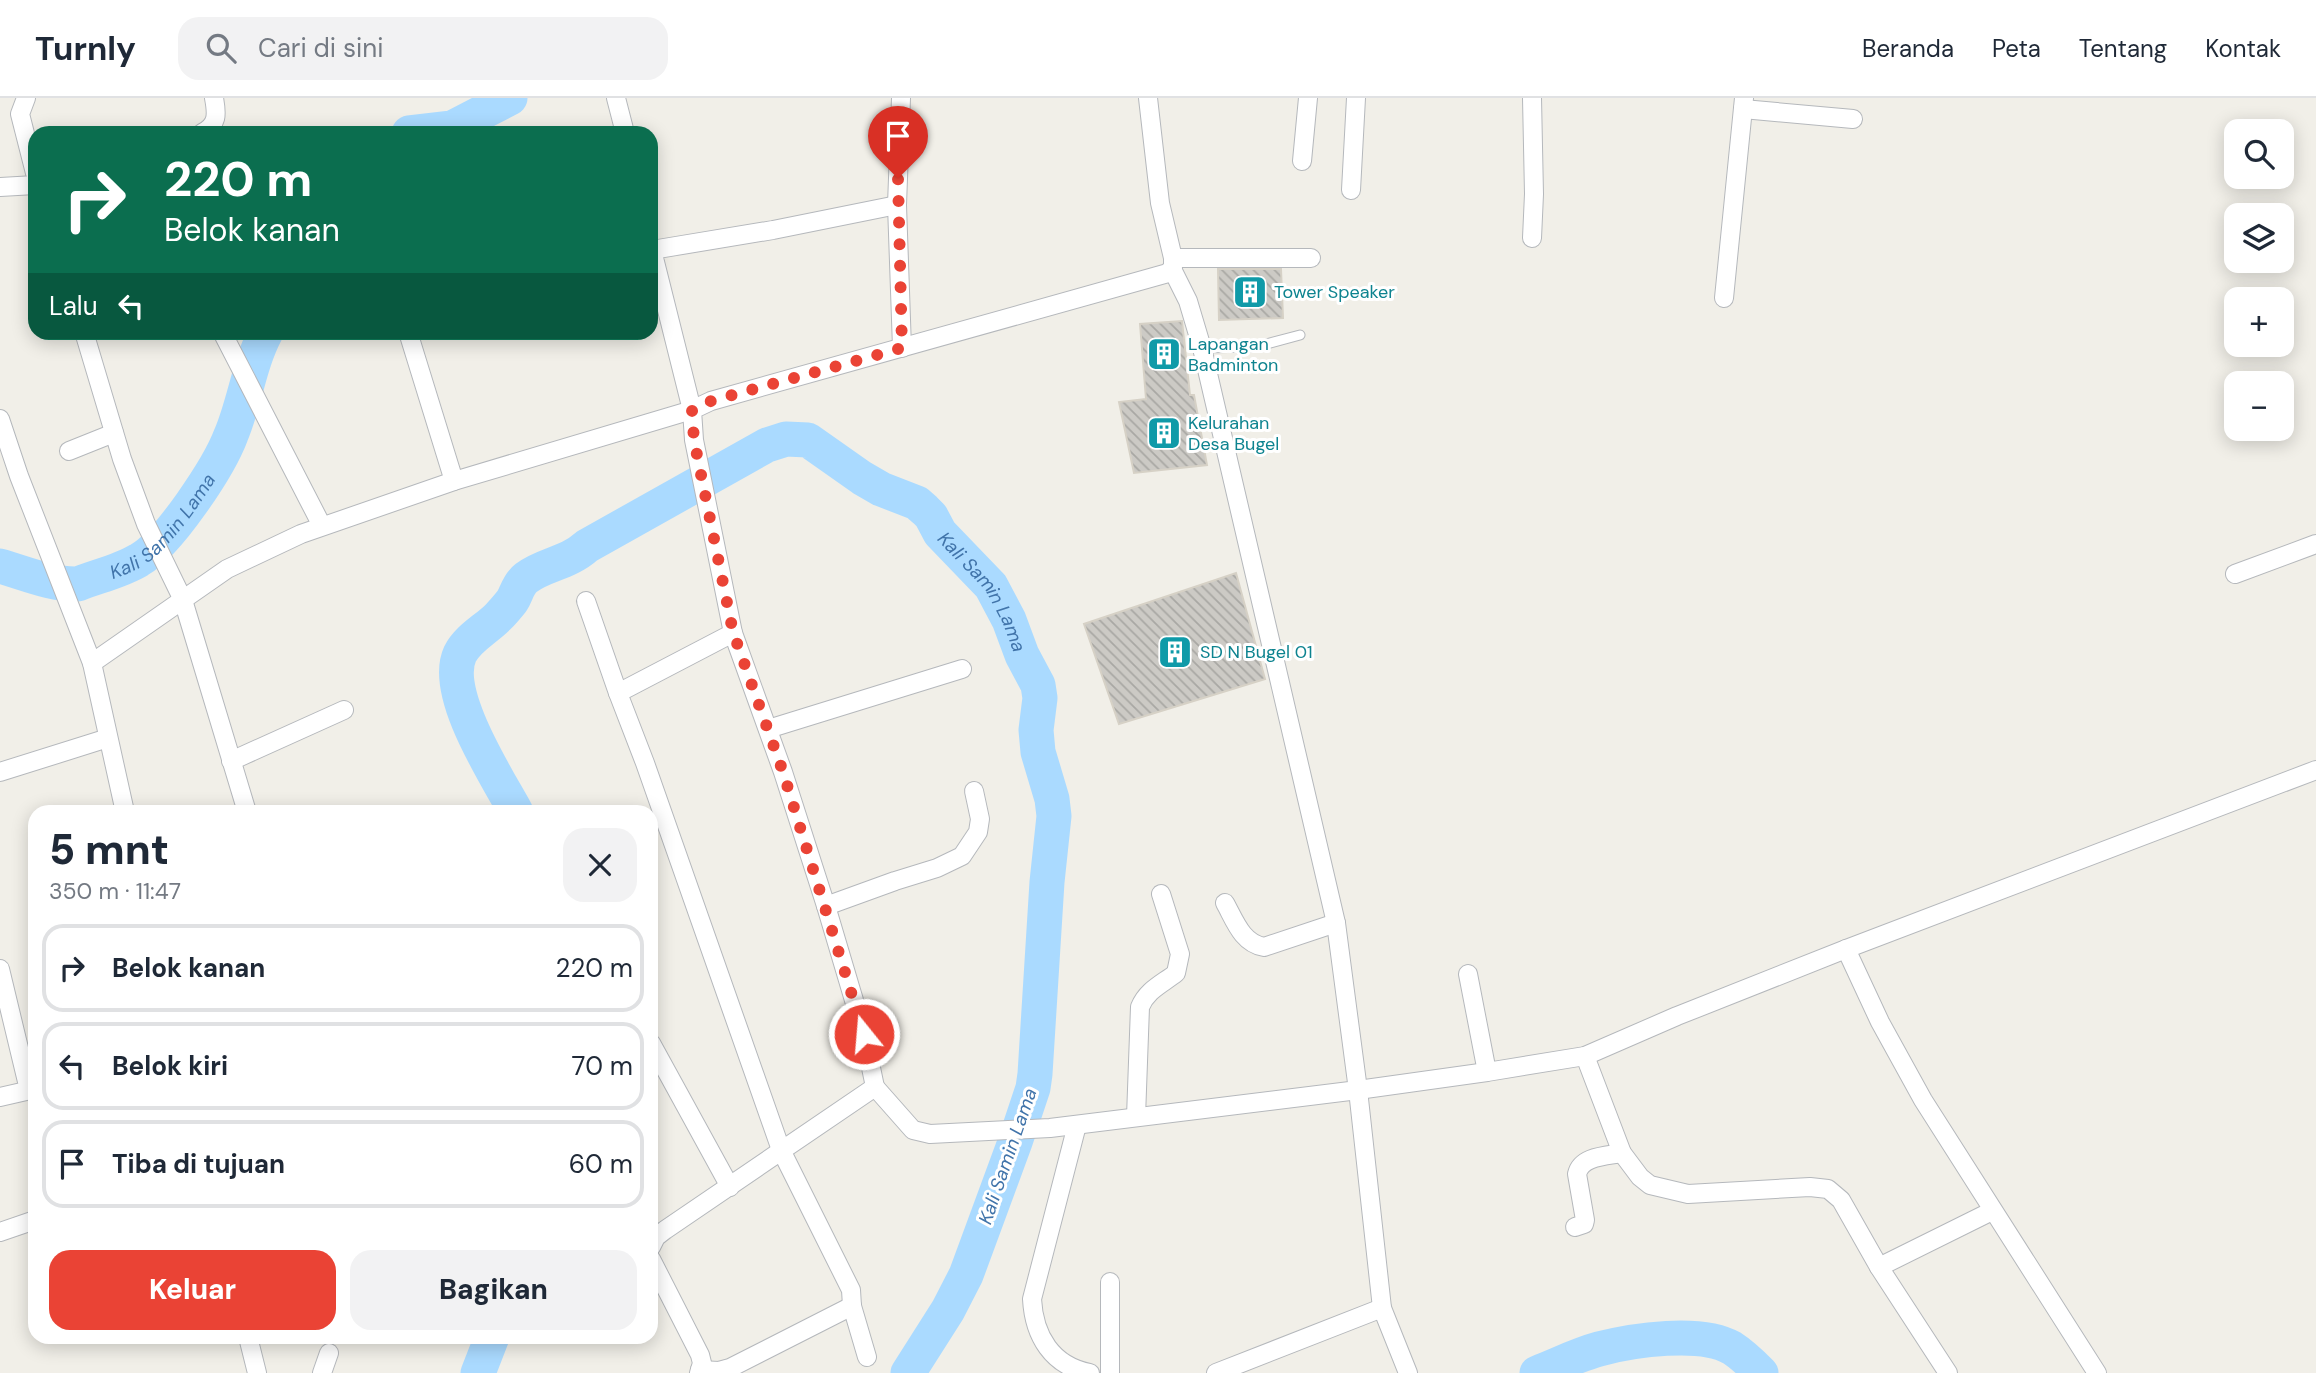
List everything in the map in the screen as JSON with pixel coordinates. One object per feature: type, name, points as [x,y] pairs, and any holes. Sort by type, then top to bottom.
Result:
[{"type":"street","points":[[26,98],[20,114],[28,145]]},
{"type":"street","points":[[212,126],[217,117],[214,98]]},
{"type":"street","points":[[616,98],[623,126]]},
{"type":"street","points":[[901,98],[897,205],[902,348]]},
{"type":"street","points":[[1302,161],[1308,98]]},
{"type":"street","points":[[1351,190],[1356,98]]},
{"type":"street","points":[[1532,98],[1532,238]]},
{"type":"street","points":[[1142,100],[1172,264],[1188,301],[1202,348],[1335,923],[1358,1090],[1382,1308],[1408,1373]]},
{"type":"street","points":[[1724,298],[1744,104],[1853,119]]},
{"type":"street","points":[[0,187],[28,185]]},
{"type":"street","points":[[658,247],[773,230],[897,205]]},
{"type":"street","points":[[92,663],[227,569],[322,526],[454,481],[692,410],[711,401],[1162,275],[1172,264],[1311,258]]},
{"type":"street","points":[[658,276],[692,410],[694,440],[733,632],[826,906],[864,1034],[875,1087],[904,1122],[921,1133],[1077,1125],[1358,1090],[1585,1056],[1677,1016],[1846,949],[2316,770]]},
{"type":"street","points":[[86,340],[114,433],[146,524],[183,600],[245,805]]},
{"type":"street","points":[[226,340],[322,526]]},
{"type":"street","points":[[410,340],[454,481]]},
{"type":"street","points":[[0,419],[19,476],[92,663],[123,805]]},
{"type":"street","points":[[69,451],[114,433]]},
{"type":"street","points":[[2235,574],[2316,544]]},
{"type":"street","points":[[586,601],[781,1150],[851,1290],[852,1306],[867,1357]]},
{"type":"street","points":[[618,694],[733,632]]},
{"type":"street","points":[[768,729],[962,669]]},
{"type":"street","points":[[232,761],[344,710]]},
{"type":"street","points":[[0,772],[108,738]]},
{"type":"street","points":[[826,906],[937,868],[962,856],[978,832],[980,819],[974,791]]},
{"type":"street","points":[[1136,1117],[1140,1007],[1150,990],[1176,973],[1179,964],[1180,954],[1161,894]]},
{"type":"street","points":[[1225,903],[1241,933],[1256,946],[1264,947],[1335,923]]},
{"type":"street","points":[[1846,949],[1902,1064],[1992,1211],[2097,1373]]},
{"type":"street","points":[[0,969],[28,1075]]},
{"type":"street","points":[[1468,974],[1487,1072]]},
{"type":"street","points":[[658,1056],[730,1187]]},
{"type":"street","points":[[1585,1056],[1622,1153],[1640,1177],[1650,1185],[1688,1194],[1810,1187],[1828,1189],[1841,1200],[1948,1373]]},
{"type":"street","points":[[658,1236],[875,1087]]},
{"type":"street","points":[[0,1097],[28,1091]]},
{"type":"street","points":[[1077,1125],[1032,1299],[1033,1319],[1038,1332],[1063,1369],[1090,1373]]},
{"type":"street","points":[[1575,1227],[1584,1224],[1585,1220],[1577,1174],[1579,1167],[1586,1161],[1622,1153]]},
{"type":"street","points":[[1880,1267],[1992,1211]]},
{"type":"street","points":[[0,1232],[28,1222]]},
{"type":"street","points":[[658,1273],[700,1355],[700,1371],[730,1368],[852,1306]]},
{"type":"street","points":[[1110,1282],[1110,1373]]},
{"type":"street","points":[[1216,1373],[1382,1308]]},
{"type":"street","points":[[250,1344],[257,1373]]},
{"type":"street","points":[[322,1373],[329,1353]]},
{"type":"lane","points":[[1202,348],[1255,346],[1300,335]]},
{"type":"building","name":"Tower Speaker","points":[[1218,269],[1281,269],[1283,318],[1219,320]]},
{"type":"building","name":"Kelurahan Desa Bugel","points":[[1182,321],[1190,395],[1194,395],[1207,465],[1134,473],[1119,402],[1146,399],[1140,324]]},
{"type":"building","name":"SD N Bugel 01","points":[[1236,573],[1265,679],[1119,724],[1084,624]]},
{"type":"waterway","name":"Kali Samin Lama","points":[[456,126],[510,98]]},
{"type":"waterway","name":"Kali Samin Lama","points":[[0,566],[48,581],[78,584],[125,567],[151,551],[178,522],[225,449],[262,340]]},
{"type":"waterway","name":"Kali Samin Lama","points":[[512,805],[474,734],[458,690],[456,671],[463,648],[504,611],[526,578],[572,557],[767,445],[786,439],[808,440],[881,489],[917,503],[931,516],[940,533],[991,586],[1038,685],[1038,752],[1052,799],[1054,816],[1047,882],[1035,1074],[1015,1142],[966,1275],[948,1310],[908,1373]]},
{"type":"waterway","name":"Kali Samin Lama","points":[[1537,1373],[1599,1349],[1667,1338],[1703,1339],[1719,1343],[1732,1348],[1761,1373]]},
{"type":"waterway","name":"Kali Samin Lama","points":[[478,1373],[489,1344]]},
{"type":"place","name":"Tower Speaker","points":[[1250,292]]},
{"type":"place","name":"Lapangan Badminton","points":[[1164,354]]},
{"type":"place","name":"Kelurahan Desa Bugel","points":[[1164,433]]},
{"type":"place","name":"SD N Bugel 01","points":[[1175,652]]},
{"type":"route","points":[[864,1034],[783,772],[733,632],[694,440],[692,410],[711,401],[902,348],[898,178]]}]
